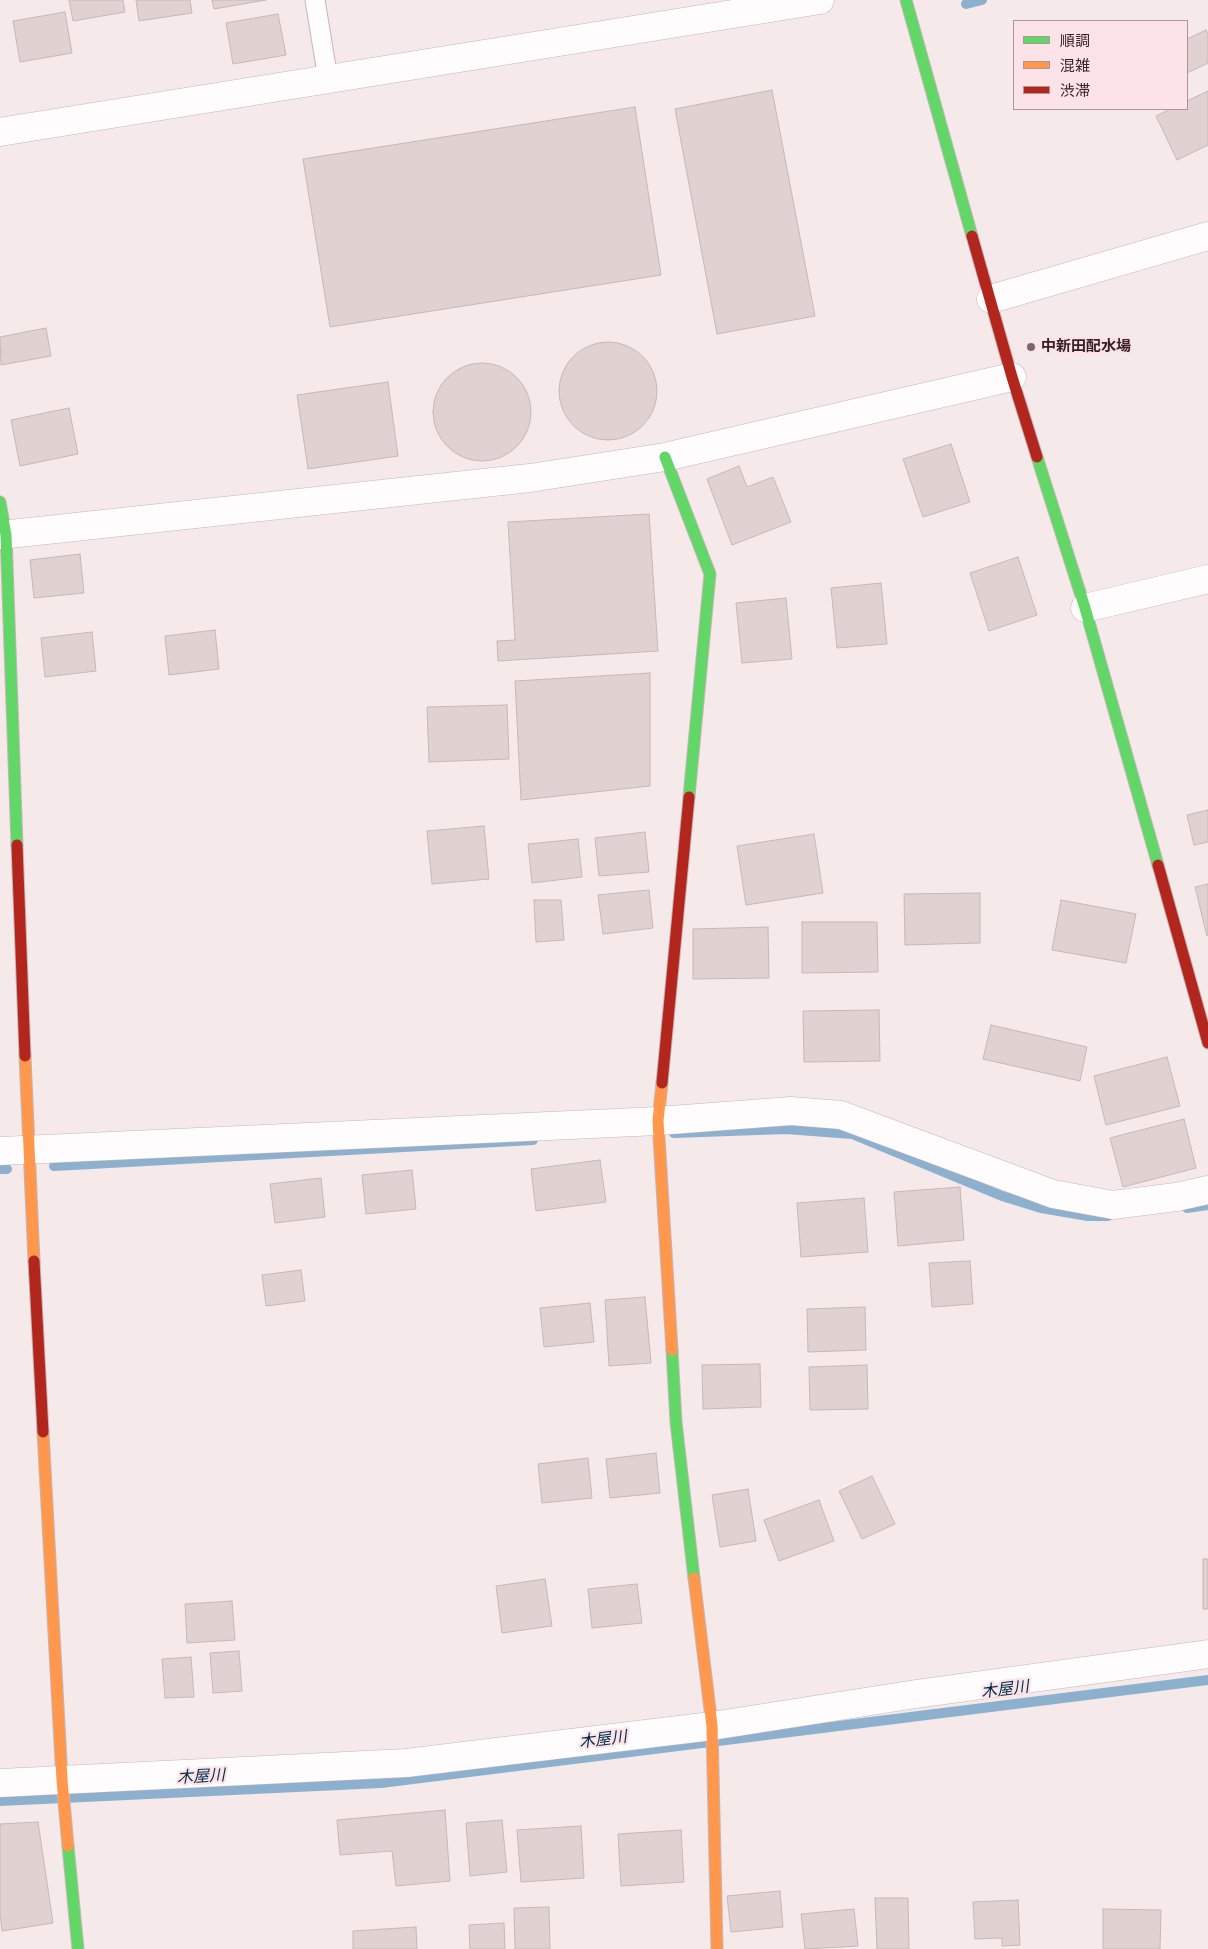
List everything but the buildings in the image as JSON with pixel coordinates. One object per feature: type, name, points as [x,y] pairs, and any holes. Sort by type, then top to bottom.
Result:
[{"type":"street","points":[[0,132],[820,0]]},
{"type":"street","points":[[906,0],[1012,377],[1085,608],[1208,1043]]},
{"type":"street","points":[[991,299],[1208,236]]},
{"type":"street","points":[[3,535],[530,478],[665,457],[1012,377]]},
{"type":"street","points":[[665,457],[710,574],[658,1121],[676,1422],[712,1729],[717,1949]]},
{"type":"street","points":[[0,502],[3,535],[28,1150],[62,1784],[78,1949]]},
{"type":"street","points":[[1085,608],[1208,579]]},
{"type":"street","points":[[0,1151],[658,1121],[791,1111],[841,1115],[1052,1194],[1113,1205],[1176,1198],[1208,1190]]},
{"type":"street","points":[[0,1783],[62,1784],[406,1763],[712,1729],[916,1694],[1208,1654]]},
{"type":"lane","points":[[315,0],[328,79]]},
{"type":"waterway","points":[[966,4],[982,0]]},
{"type":"waterway","points":[[674,1133],[786,1129],[852,1134],[1002,1196],[1041,1208],[1088,1216],[1108,1216]]},
{"type":"waterway","points":[[54,1166],[533,1140]]},
{"type":"waterway","points":[[0,1169],[7,1169]]},
{"type":"waterway","points":[[1187,1208],[1208,1205]]},
{"type":"waterway","name":"木屋川","points":[[0,1801],[381,1783],[1208,1680]]},
{"type":"traffic: fast","points":[[906,0],[972,236]]},
{"type":"traffic: fast","points":[[665,457],[710,574],[689,797]]},
{"type":"traffic: fast","points":[[1037,457],[1085,608],[1158,865]]},
{"type":"traffic: fast","points":[[0,502],[6,535],[17,845]]},
{"type":"traffic: fast","points":[[672,1350],[676,1422],[694,1578]]},
{"type":"traffic: fast","points":[[68,1846],[78,1949]]},
{"type":"traffic: slow","points":[[25,1056],[34,1261]]},
{"type":"traffic: slow","points":[[662,1083],[658,1121],[672,1350]]},
{"type":"traffic: slow","points":[[43,1432],[62,1780],[68,1846]]},
{"type":"traffic: slow","points":[[694,1578],[712,1726],[717,1949]]},
{"type":"traffic: jam","points":[[972,236],[1037,457]]},
{"type":"traffic: jam","points":[[662,1083],[689,797]]},
{"type":"traffic: jam","points":[[17,845],[25,1056]]},
{"type":"traffic: jam","points":[[1158,865],[1208,1043]]},
{"type":"traffic: jam","points":[[34,1261],[43,1432]]},
{"type":"place","name":"中新田配水場","points":[[1031,347]]}]
